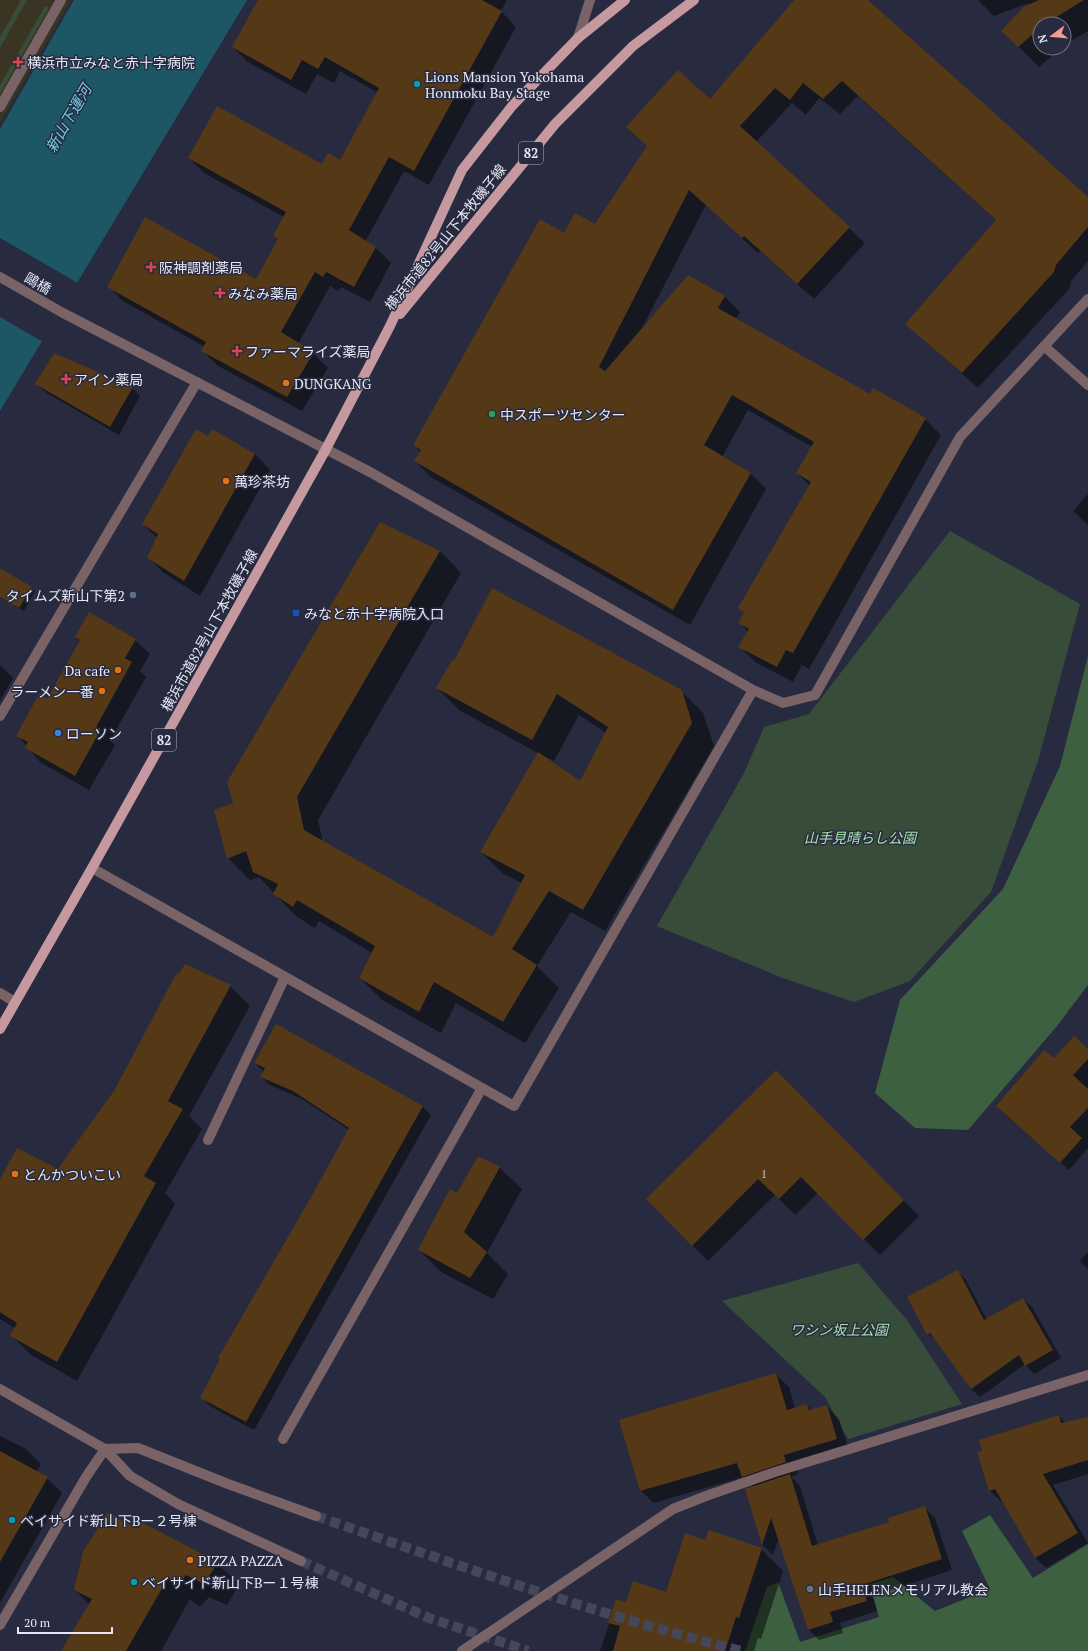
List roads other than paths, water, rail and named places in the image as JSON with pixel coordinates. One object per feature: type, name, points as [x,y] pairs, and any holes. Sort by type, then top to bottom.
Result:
[{"type":"main road","name":"横浜市道82号山下本牧磯子線","points":[[0,1029],[92,868],[326,449],[390,326],[462,170],[512,106],[578,38],[625,0]]},
{"type":"main road","name":"横浜市道82号山下本牧磯子線","points":[[390,326],[555,124],[633,46],[694,0]]},
{"type":"street","points":[[0,107],[62,0]]},
{"type":"street","points":[[578,38],[590,0]]},
{"type":"street","name":"鷗橋","points":[[0,277],[63,313],[377,476],[753,690],[783,703],[815,695],[960,437],[1088,299]]},
{"type":"street","points":[[1044,346],[1088,385]]},
{"type":"street","points":[[0,716],[197,382]]},
{"type":"street","points":[[92,868],[514,1106],[753,690]]},
{"type":"street","points":[[208,1140],[285,977]]},
{"type":"street","points":[[0,993],[15,1002]]},
{"type":"street","points":[[283,1439],[482,1088]]},
{"type":"street","points":[[462,1651],[673,1509],[775,1472],[1088,1375]]},
{"type":"street","points":[[0,1389],[105,1448],[130,1476],[136,1480],[178,1504],[301,1561]]},
{"type":"street","points":[[105,1448],[138,1448],[228,1484],[316,1516]]},
{"type":"street","points":[[0,1625],[86,1477],[105,1448]]},
{"type":"water","name":"新山下運河","points":[[74,0],[247,0],[0,411],[0,129]]},
{"type":"tunnel","points":[[316,1516],[475,1571],[581,1605],[635,1622],[742,1651]]},
{"type":"tunnel","points":[[301,1561],[429,1618],[528,1651]]},
{"type":"place","name":"横浜市立みなと赤十字病院","points":[[18,62]]},
{"type":"place","name":"Lions Mansion Yokohama Honmoku Bay Stage","points":[[417,84]]},
{"type":"place","name":"阪神調剤薬局","points":[[151,267]]},
{"type":"place","name":"みなみ薬局","points":[[220,293]]},
{"type":"place","name":"ファーマライズ薬局","points":[[237,351]]},
{"type":"place","name":"アイン薬局","points":[[66,379]]},
{"type":"place","name":"DUNGKANG","points":[[286,383]]},
{"type":"place","name":"中スポーツセンター","points":[[492,414]]},
{"type":"place","name":"萬珍茶坊","points":[[226,481]]},
{"type":"place","name":"タイムズ新山下第2","points":[[133,595]]},
{"type":"place","name":"みなと赤十字病院入口","points":[[296,613]]},
{"type":"place","name":"Da cafe","points":[[118,670]]},
{"type":"place","name":"ラーメン一番","points":[[102,691]]},
{"type":"place","name":"ローソン","points":[[58,733]]},
{"type":"place","name":"とんかついこい","points":[[15,1174]]},
{"type":"place","name":"ベイサイド新山下Bー２号棟","points":[[12,1520]]},
{"type":"place","name":"PIZZA PAZZA","points":[[190,1560]]},
{"type":"place","name":"ベイサイド新山下Bー１号棟","points":[[134,1582]]},
{"type":"place","name":"山手HELENメモリアル教会","points":[[810,1589]]},
{"type":"park label","name":"山手見晴らし公園","points":[[860,837]]},
{"type":"park label","name":"ワシン坂上公園","points":[[839,1329]]}]
